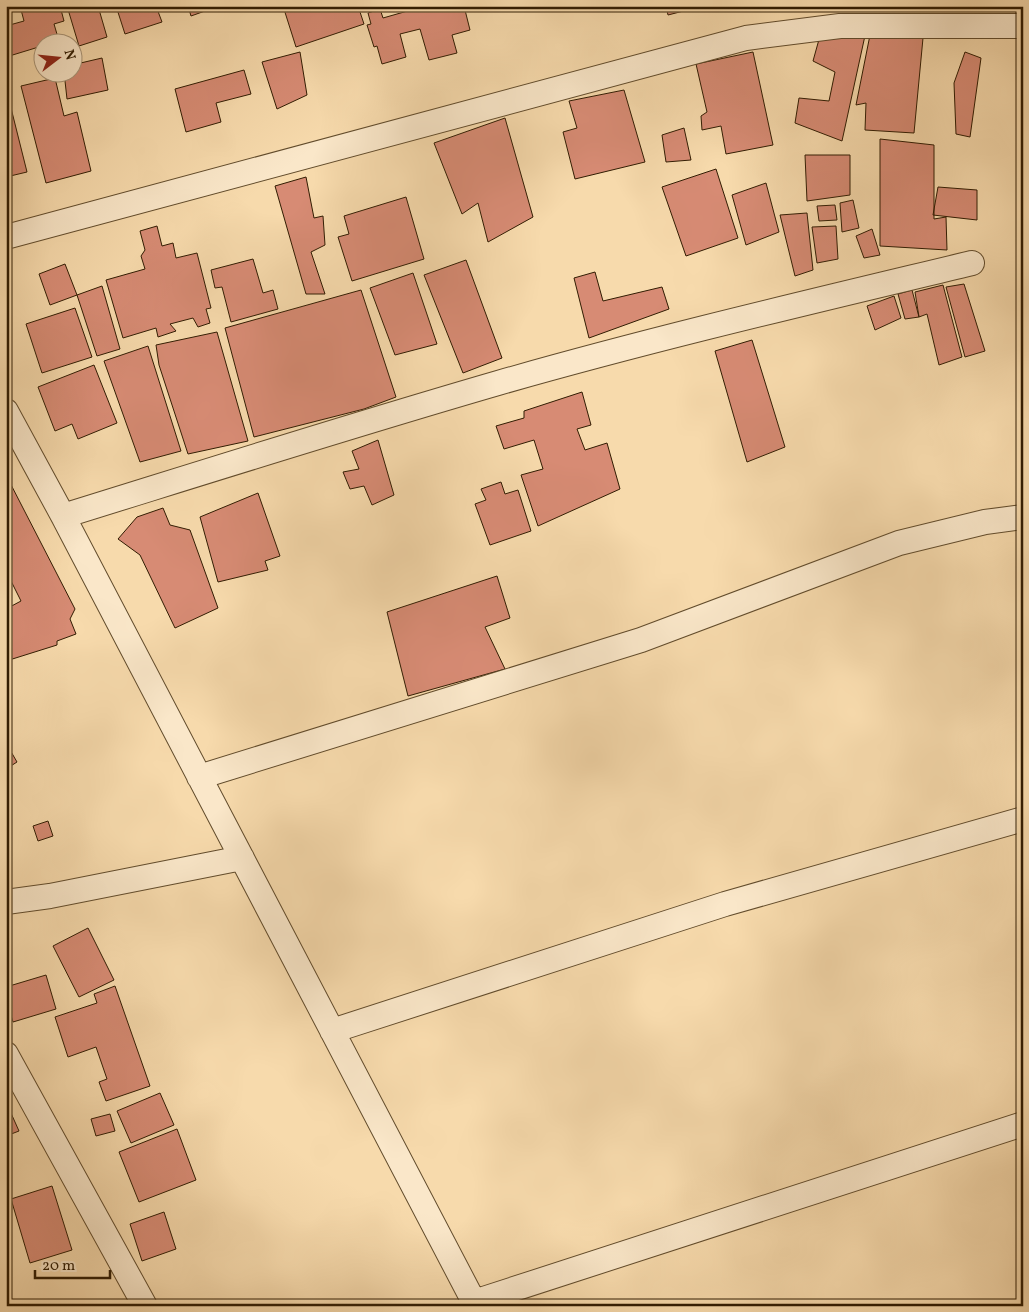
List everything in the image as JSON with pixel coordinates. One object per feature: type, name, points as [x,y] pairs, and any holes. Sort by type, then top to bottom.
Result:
[{"type":"street","points":[[6,237],[746,38],[840,26],[1023,26]]},
{"type":"street","points":[[63,516],[500,382],[689,332],[972,263]]},
{"type":"street","points":[[6,411],[63,516],[475,1304],[1023,1124]]},
{"type":"street","points":[[200,777],[641,640],[899,543],[985,522],[1023,516]]},
{"type":"street","points":[[332,1031],[725,904],[1023,819]]},
{"type":"street","points":[[6,902],[50,896],[242,858]]},
{"type":"street","points":[[6,1054],[145,1306]]},
{"type":"building","points":[[20,6],[60,6],[64,21],[54,24],[56,32],[32,32],[32,49],[6,57],[6,26],[24,21]]},
{"type":"building","points":[[67,6],[98,6],[107,37],[82,45],[82,32],[75,32]]},
{"type":"building","points":[[116,6],[156,6],[162,22],[125,34]]},
{"type":"building","points":[[188,6],[219,6],[191,16]]},
{"type":"building","points":[[283,6],[358,6],[364,24],[296,47]]},
{"type":"building","points":[[410,6],[464,6],[470,30],[452,35],[457,53],[429,60],[420,29],[400,34],[406,57],[382,64],[377,46],[374,47],[367,25],[371,24],[368,13],[380,9],[383,18],[411,10]]},
{"type":"building","points":[[629,6],[645,6],[630,10]]},
{"type":"building","points":[[666,6],[703,6],[668,15]]},
{"type":"building","points":[[823,25],[866,31],[842,141],[795,123],[799,98],[829,101],[835,72],[813,61]]},
{"type":"building","points":[[872,25],[923,38],[914,133],[865,130],[866,103],[856,105]]},
{"type":"building","points":[[300,52],[307,95],[277,109],[262,62]]},
{"type":"building","points":[[753,52],[773,145],[726,154],[721,126],[702,130],[701,116],[707,112],[696,64]]},
{"type":"building","points":[[965,52],[981,58],[970,137],[956,134],[954,83]]},
{"type":"building","points":[[102,58],[108,90],[67,99],[65,82],[82,82],[82,63]]},
{"type":"building","points":[[244,70],[251,94],[216,103],[221,122],[186,132],[175,89]]},
{"type":"building","points":[[38,82],[56,82],[64,116],[77,112],[91,171],[46,183],[21,86]]},
{"type":"building","points":[[6,88],[27,172],[6,177]]},
{"type":"building","points":[[624,90],[645,162],[575,179],[563,132],[577,128],[569,101]]},
{"type":"building","points":[[505,118],[533,217],[488,242],[478,203],[462,214],[434,143]]},
{"type":"building","points":[[684,128],[691,160],[666,162],[662,135]]},
{"type":"building","points":[[880,139],[934,145],[934,219],[946,217],[947,250],[880,246]]},
{"type":"building","points":[[805,155],[850,155],[850,195],[807,201]]},
{"type":"building","points":[[716,169],[738,238],[686,256],[662,187]]},
{"type":"building","points":[[306,177],[314,218],[323,216],[325,245],[311,252],[325,294],[306,294],[275,186]]},
{"type":"building","points":[[766,183],[779,232],[746,245],[732,195]]},
{"type":"building","points":[[938,187],[977,190],[977,220],[933,215]]},
{"type":"building","points":[[406,197],[424,259],[352,281],[338,237],[349,234],[344,216]]},
{"type":"building","points":[[853,200],[859,228],[842,232],[840,203]]},
{"type":"building","points":[[835,205],[837,220],[819,221],[817,206]]},
{"type":"building","points":[[807,213],[813,270],[795,276],[780,215]]},
{"type":"building","points":[[157,226],[162,246],[173,243],[176,258],[197,253],[211,308],[206,309],[210,323],[198,327],[193,318],[170,324],[176,331],[158,337],[156,328],[123,338],[106,280],[145,269],[141,256],[145,250],[140,231]]},
{"type":"building","points":[[836,226],[838,259],[817,263],[812,227]]},
{"type":"building","points":[[872,229],[880,255],[864,258],[856,236]]},
{"type":"building","points":[[253,259],[263,293],[273,290],[278,309],[231,322],[222,287],[215,288],[211,270]]},
{"type":"building","points":[[466,260],[502,358],[463,373],[424,275]]},
{"type":"building","points":[[65,264],[77,295],[50,305],[39,274]]},
{"type":"building","points":[[595,272],[603,301],[662,287],[669,309],[589,338],[574,278]]},
{"type":"building","points":[[413,273],[437,344],[395,355],[370,288]]},
{"type":"building","points":[[964,284],[985,351],[965,357],[946,287]]},
{"type":"building","points":[[943,285],[962,357],[939,365],[927,314],[919,317],[915,292]]},
{"type":"building","points":[[102,286],[120,349],[97,356],[77,295]]},
{"type":"building","points":[[361,290],[396,397],[364,409],[254,437],[225,328]]},
{"type":"building","points":[[912,290],[919,317],[905,319],[898,294]]},
{"type":"building","points":[[894,296],[901,318],[875,330],[867,306]]},
{"type":"building","points":[[75,308],[92,357],[42,373],[26,324]]},
{"type":"building","points":[[217,332],[248,441],[188,454],[159,365],[156,345]]},
{"type":"building","points":[[752,340],[785,447],[747,462],[715,351]]},
{"type":"building","points":[[148,346],[181,451],[140,462],[104,361]]},
{"type":"building","points":[[94,365],[117,423],[78,439],[72,424],[55,431],[38,387]]},
{"type":"building","points":[[582,392],[591,425],[577,429],[585,450],[607,443],[620,489],[538,526],[521,475],[543,469],[534,440],[504,449],[496,426],[524,418],[524,411]]},
{"type":"building","points":[[378,440],[394,495],[372,505],[364,486],[350,489],[343,472],[359,469],[352,451]]},
{"type":"building","points":[[6,475],[75,609],[70,619],[76,634],[57,641],[57,645],[6,661],[6,609],[21,601],[6,571]]},
{"type":"building","points":[[501,482],[505,494],[518,490],[531,531],[490,545],[475,504],[486,500],[481,489]]},
{"type":"building","points":[[258,493],[280,556],[265,561],[268,570],[218,582],[200,517]]},
{"type":"building","points":[[163,508],[170,525],[190,530],[218,608],[175,628],[140,555],[118,539],[137,517]]},
{"type":"building","points":[[497,576],[510,618],[485,627],[505,669],[408,696],[387,612]]},
{"type":"building","points":[[6,743],[17,762],[6,769]]},
{"type":"building","points":[[48,821],[53,836],[38,841],[33,826]]},
{"type":"building","points":[[88,928],[114,980],[79,997],[53,946]]},
{"type":"building","points":[[46,975],[56,1009],[13,1022],[6,999],[6,987]]},
{"type":"building","points":[[115,986],[150,1086],[106,1101],[99,1082],[107,1079],[96,1047],[68,1057],[55,1017],[97,1003],[94,994]]},
{"type":"building","points":[[160,1093],[174,1125],[131,1143],[117,1111]]},
{"type":"building","points":[[6,1102],[19,1131],[6,1136]]},
{"type":"building","points":[[110,1114],[115,1131],[96,1136],[91,1119]]},
{"type":"building","points":[[177,1129],[196,1180],[139,1202],[119,1152]]},
{"type":"building","points":[[52,1186],[72,1250],[30,1263],[11,1199]]},
{"type":"building","points":[[164,1212],[176,1249],[142,1261],[130,1224]]}]
